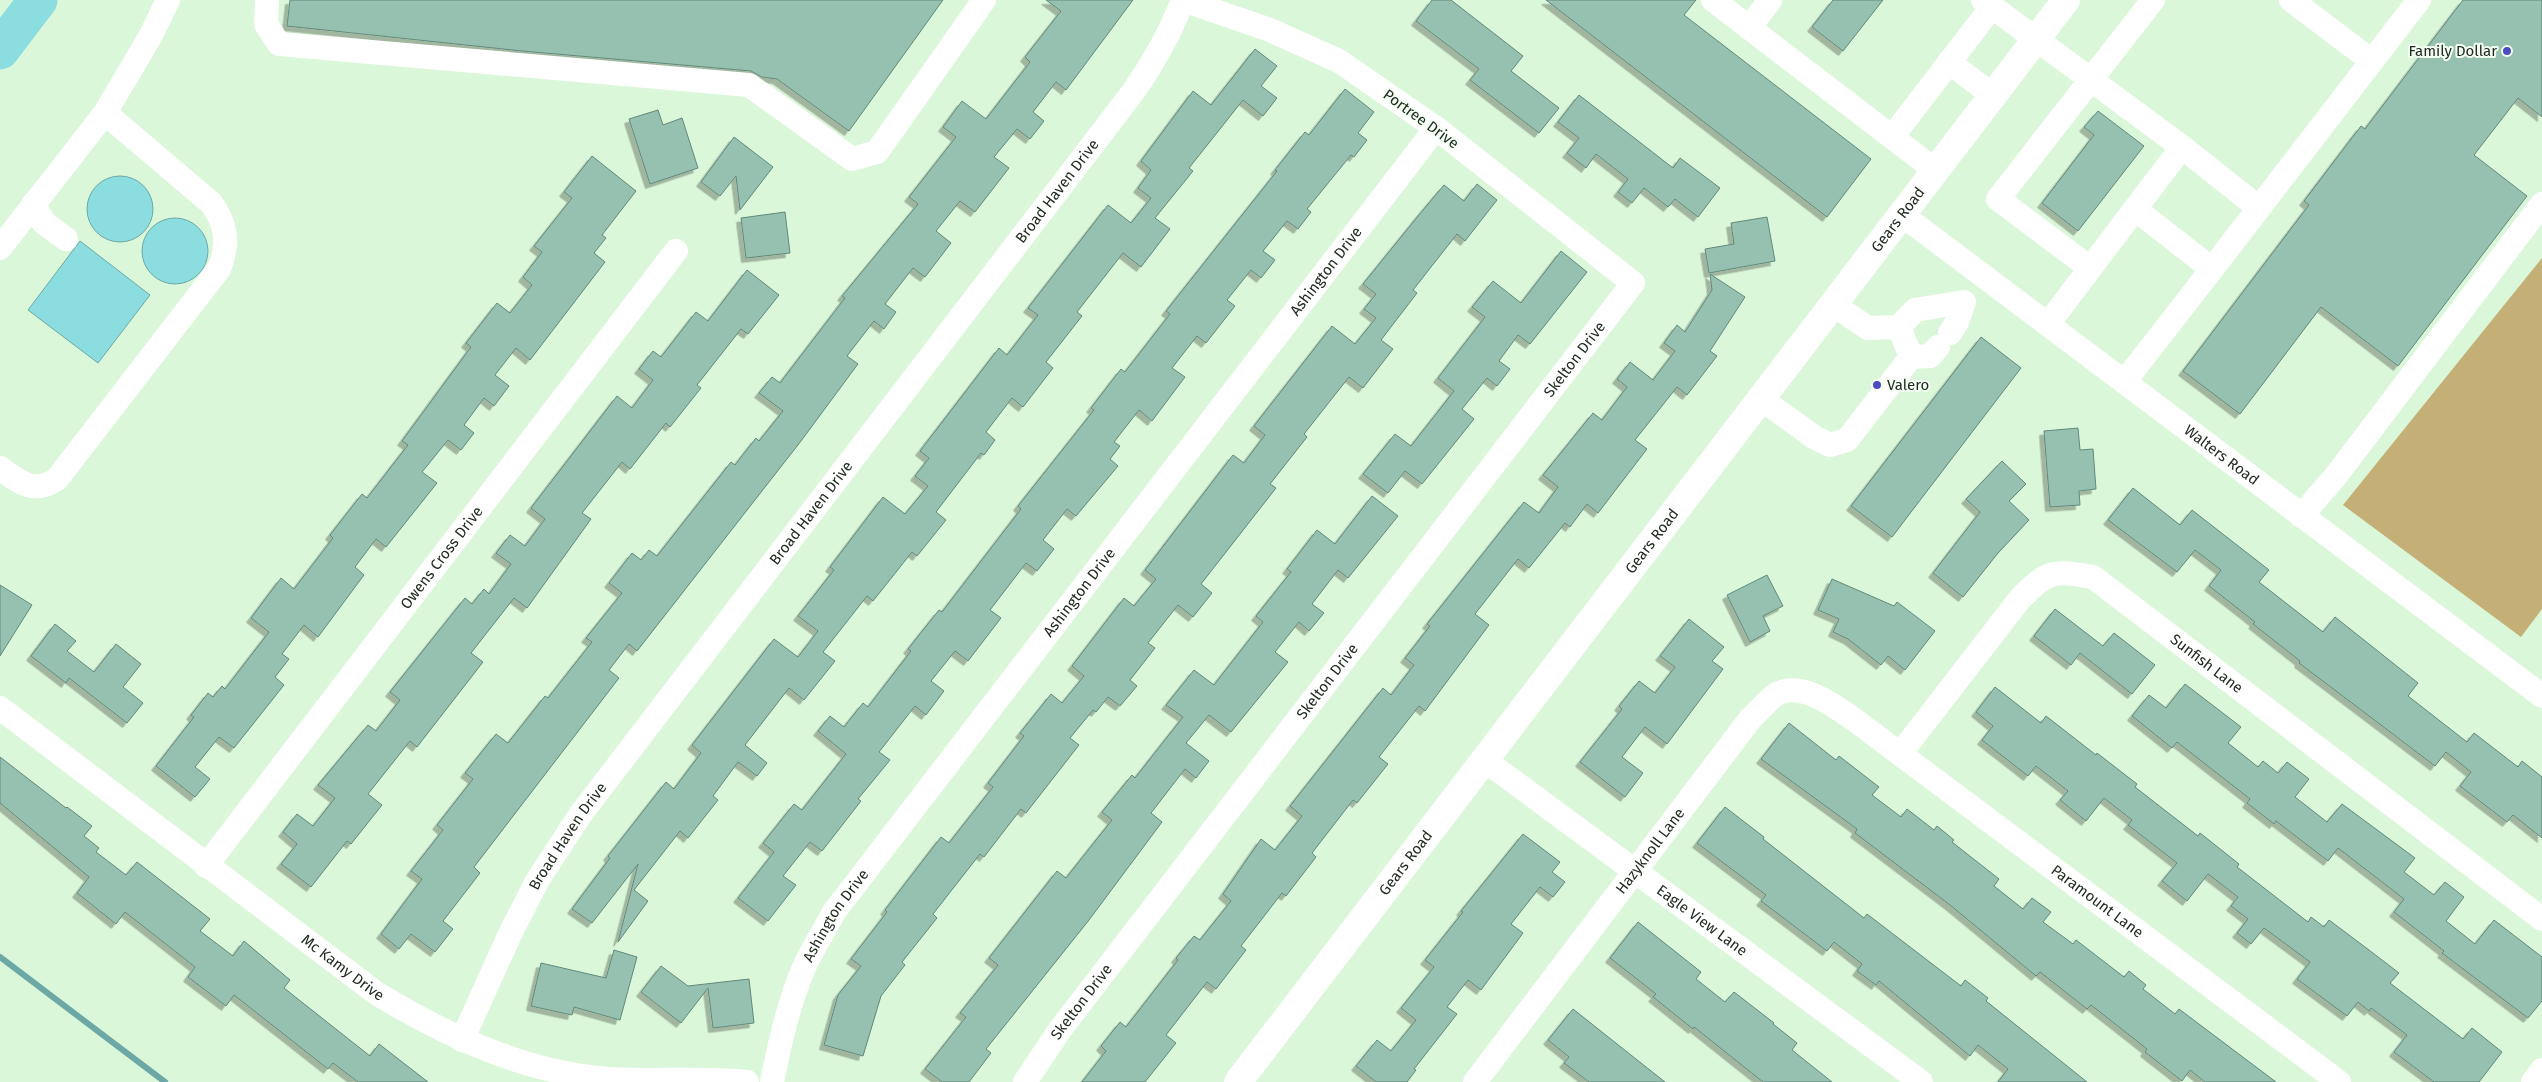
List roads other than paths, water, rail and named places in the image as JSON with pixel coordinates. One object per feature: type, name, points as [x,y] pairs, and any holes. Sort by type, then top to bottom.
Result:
[{"type":"main road","name":"Gears Road","points":[[1238,1082],[2066,0]]},
{"type":"street","points":[[0,248],[105,113],[150,37],[168,0]]},
{"type":"street","points":[[267,0],[266,24],[279,44],[750,85],[852,159],[878,152],[984,0]]},
{"type":"street","name":"Portree Drive","points":[[1183,0],[1270,30],[1338,61],[1436,128],[1633,283]]},
{"type":"street","name":"Broad Haven Drive","points":[[462,1040],[519,915],[537,881],[580,814],[1133,92],[1156,60],[1183,0]]},
{"type":"street","points":[[1713,0],[1935,170]]},
{"type":"street","points":[[1749,28],[1770,0]]},
{"type":"street","points":[[2090,268],[1998,199],[2153,0]]},
{"type":"street","points":[[2292,0],[2372,61]]},
{"type":"street","points":[[2126,381],[2419,0]]},
{"type":"street","points":[[1892,137],[1949,62],[1987,4],[2182,147],[2259,208]]},
{"type":"street","points":[[1949,62],[1992,95]]},
{"type":"street","points":[[0,468],[27,486],[42,486],[57,479],[218,269],[223,257],[225,233],[223,222],[211,203],[105,113]]},
{"type":"street","name":"Ashington Drive","points":[[772,1082],[783,1029],[797,987],[806,963],[834,912],[1436,128]]},
{"type":"street","points":[[2048,324],[2182,147]]},
{"type":"street","points":[[34,204],[44,222],[66,239]]},
{"type":"street","points":[[2301,516],[2340,469],[2542,204]]},
{"type":"street","points":[[2135,209],[2212,269]]},
{"type":"street","name":"Walters Road","points":[[1901,214],[1982,276],[2126,381],[2301,516],[2542,696]]},
{"type":"street","name":"Owens Cross Drive","points":[[206,866],[676,251]]},
{"type":"street","points":[[1760,398],[1814,436],[1830,444],[1846,440],[1911,357],[1930,356],[1944,340],[1957,322],[1964,302],[1982,276]]},
{"type":"street","name":"Skelton Drive","points":[[1025,1082],[1059,1031],[1633,283]]},
{"type":"street","points":[[1832,304],[1868,328],[1899,327],[1915,310],[1964,302]]},
{"type":"street","points":[[1899,327],[1911,357]]},
{"type":"street","name":"Sunfish Lane","points":[[1900,754],[2019,600],[2032,586],[2044,578],[2062,571],[2093,577],[2542,919]]},
{"type":"street","name":"Hazyknoll Lane","points":[[1480,1080],[1634,871],[1751,718],[1775,695],[1791,690],[1811,694],[1831,704],[1856,721]]},
{"type":"street","name":"Mc Kamy Drive","points":[[0,708],[376,993],[420,1020],[462,1040],[502,1055],[554,1070],[608,1078],[747,1082]]},
{"type":"street","name":"Paramount Lane","points":[[1856,721],[2339,1082]]},
{"type":"street","name":"Eagle View Lane","points":[[1484,759],[1921,1082]]},
{"type":"street","points":[[2533,1082],[2542,1070]]},
{"type":"water","points":[[120,176],[132,179],[143,186],[150,197],[153,209],[150,221],[143,232],[132,239],[120,242],[108,239],[97,232],[90,221],[87,209],[90,197],[97,186],[108,179]]},
{"type":"water","points":[[175,218],[188,221],[198,228],[205,238],[208,251],[205,264],[198,274],[188,281],[175,284],[162,281],[152,274],[145,264],[142,251],[145,238],[152,228],[162,221]]},
{"type":"water","points":[[80,241],[150,295],[98,363],[28,310]]},
{"type":"waterway","points":[[0,50],[38,0]]},
{"type":"waterway","points":[[0,957],[165,1082]]},
{"type":"place","name":"Family Dollar","points":[[2507,51]]},
{"type":"place","name":"Valero","points":[[1877,385]]}]
